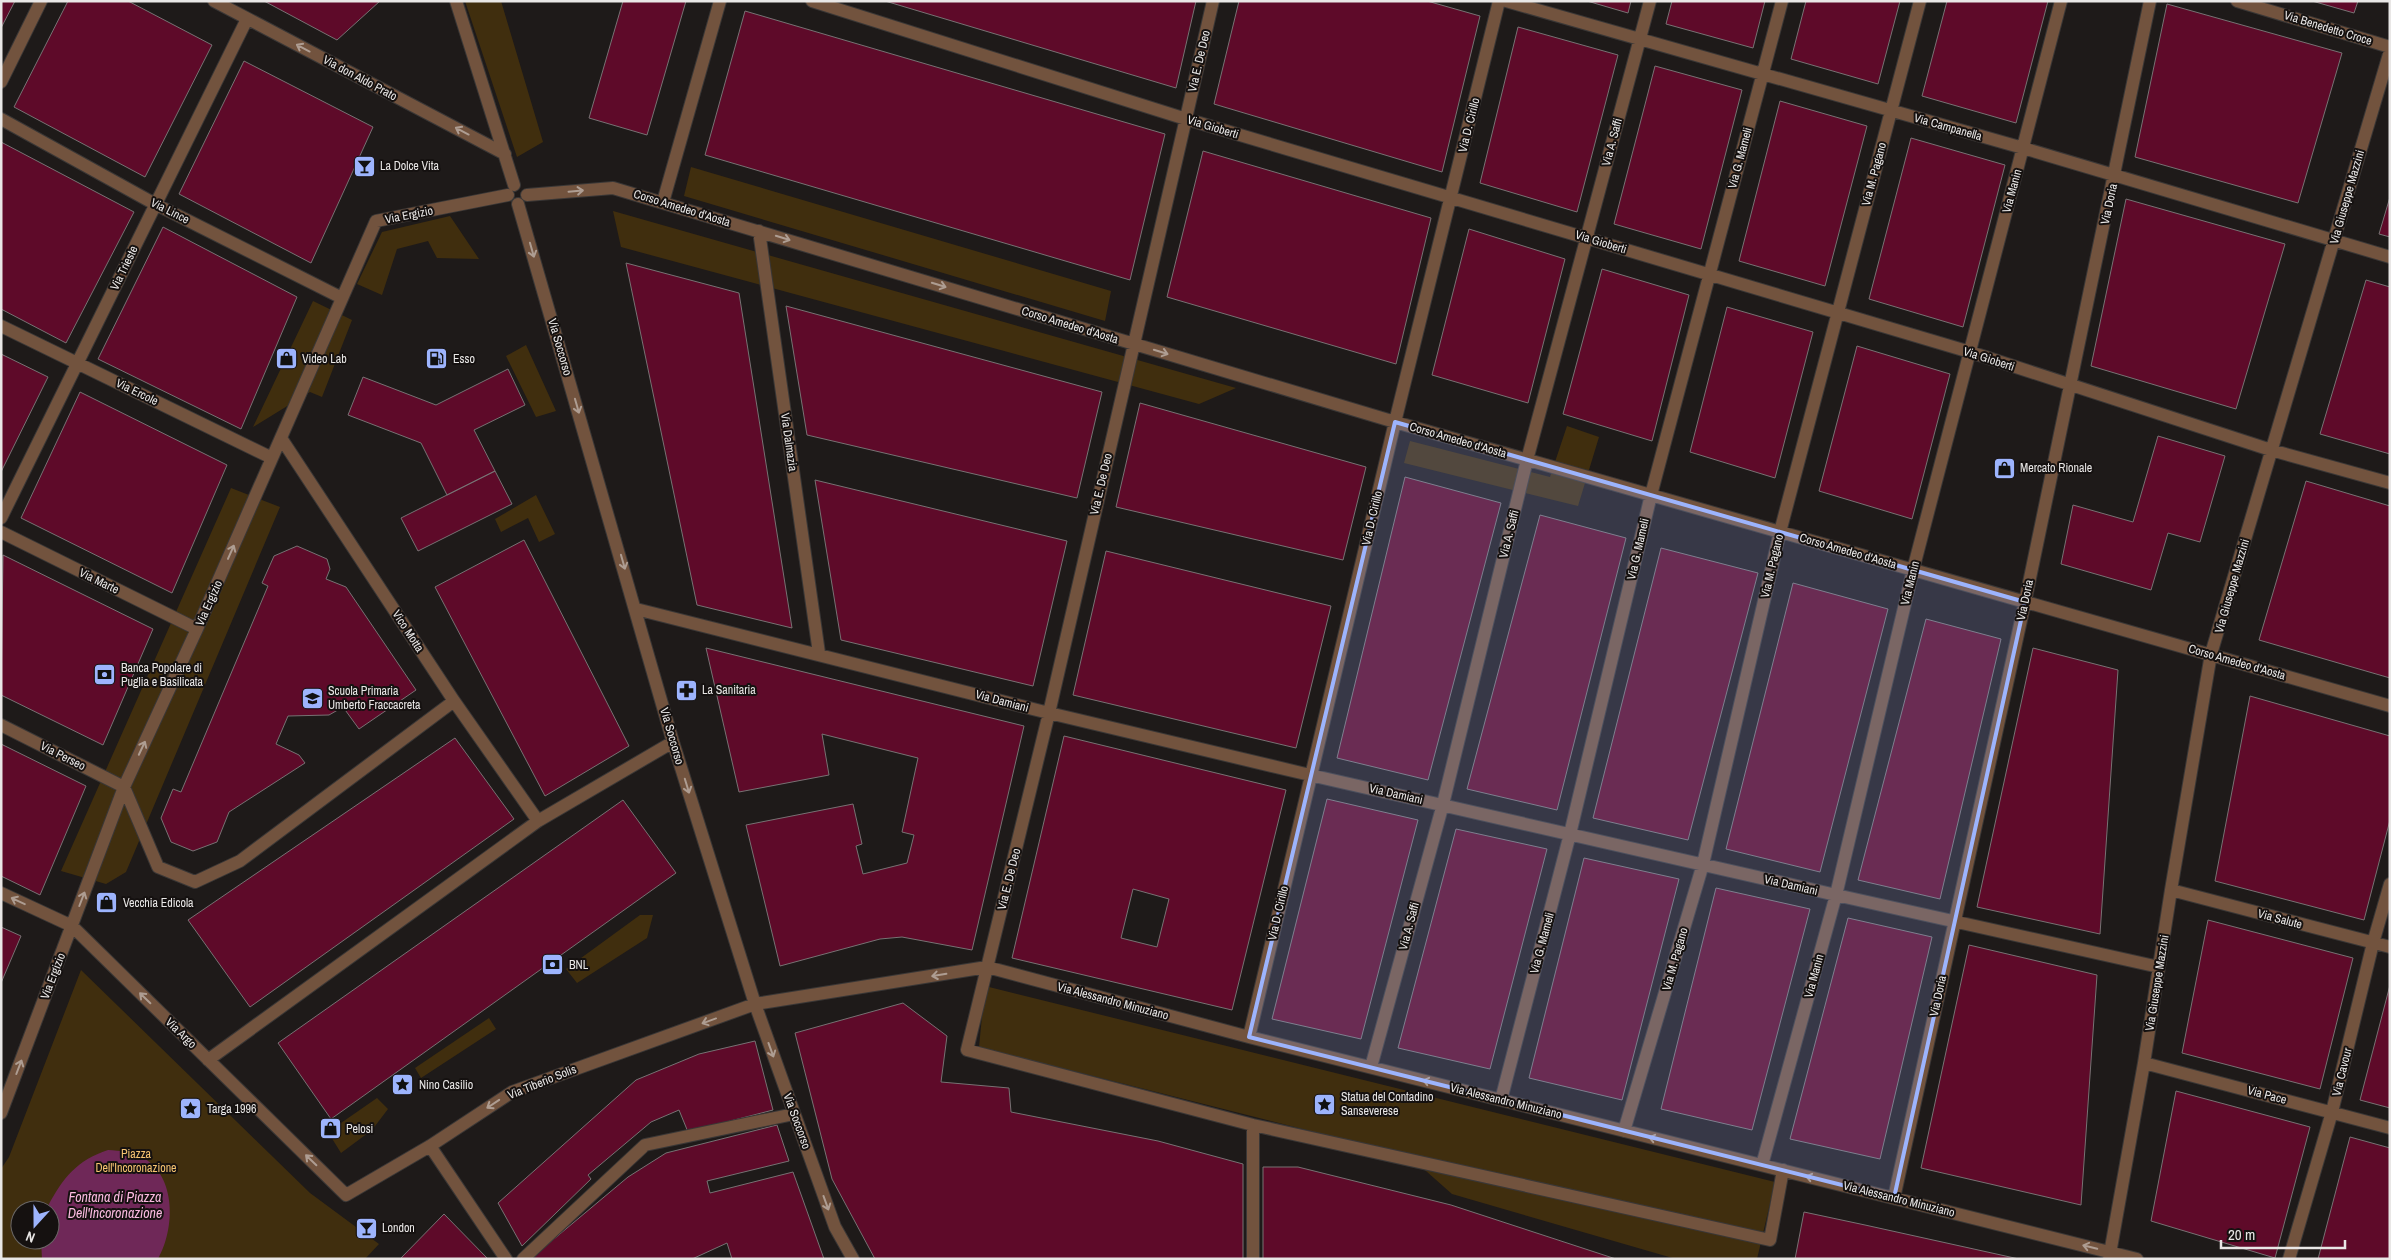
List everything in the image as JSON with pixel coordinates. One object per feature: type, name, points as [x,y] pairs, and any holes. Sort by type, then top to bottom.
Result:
[{"type":"street","points":[[1,82],[41,1]]},
{"type":"street","name":"Via don Aldo Prato","points":[[214,1],[505,154]]},
{"type":"street","points":[[456,1],[505,154],[512,203],[523,199],[523,186],[511,190]]},
{"type":"street","points":[[663,202],[720,1]]},
{"type":"street","name":"Via Gioberti","points":[[812,1],[1186,119],[1970,352],[2271,450],[2390,483]]},
{"type":"street","name":"Via E. De Deo","points":[[1213,1],[1049,713],[967,1050],[1253,1125]]},
{"type":"street","name":"Via D. Cirillo","points":[[1249,1037],[1395,422],[1499,1]]},
{"type":"street","name":"Via Campanella","points":[[1506,1],[2023,148],[2335,239],[2390,257]]},
{"type":"street","name":"Via A. Saffi","points":[[1371,1067],[1442,804],[1527,460],[1650,1]]},
{"type":"street","name":"Via G. Mameli","points":[[1501,1100],[1570,834],[1651,495],[1782,1]]},
{"type":"street","name":"Via M. Pagano","points":[[1624,1131],[1702,864],[1780,532],[1920,1]]},
{"type":"street","name":"Via Manin","points":[[1762,1165],[1836,896],[1913,570],[2061,1]]},
{"type":"street","name":"Via Doria","points":[[1894,1198],[2025,602],[2116,175],[2150,1]]},
{"type":"street","name":"Via Benedetto Croce","points":[[2238,1],[2390,47]]},
{"type":"street","name":"Via Trieste","points":[[1,518],[247,18]]},
{"type":"street","name":"Via Giuseppe Mazzini","points":[[2110,1255],[2144,1063],[2211,654],[2390,51]]},
{"type":"street","name":"Via Lince","points":[[1,119],[156,204],[342,298]]},
{"type":"street","name":"Corso Amedeo d'Aosta","points":[[523,199],[613,188],[1395,422],[2390,706]]},
{"type":"street","name":"Via Ergizio","points":[[1,1113],[124,787],[197,629],[376,221],[511,190]]},
{"type":"street","name":"Via Soccorso","points":[[523,199],[673,742],[755,1004],[835,1227],[853,1259]]},
{"type":"street","name":"Via Dalmazia","points":[[759,231],[819,653]]},
{"type":"street","name":"Via Ercole","points":[[1,326],[272,458]]},
{"type":"street","name":"Vico Motta","points":[[281,438],[454,702],[538,821]]},
{"type":"street","name":"Via Marte","points":[[1,532],[197,629]]},
{"type":"street","name":"Via Damiani","points":[[636,609],[819,653],[1049,713],[1310,775],[1836,896],[2159,967]]},
{"type":"street","points":[[124,787],[158,867],[195,882],[240,861],[454,702]]},
{"type":"street","name":"Via Perseo","points":[[1,725],[124,787]]},
{"type":"street","points":[[208,1060],[538,821],[673,742]]},
{"type":"street","name":"Via Cavour","points":[[2289,1259],[2332,1112],[2373,943],[2390,884]]},
{"type":"street","name":"Via Salute","points":[[2171,890],[2390,947]]},
{"type":"street","name":"Via Argo","points":[[1,893],[72,926],[346,1194]]},
{"type":"street","name":"Via Alessandro Minuziano","points":[[755,1004],[987,967],[1249,1037],[1894,1198],[2110,1255],[2137,1259]]},
{"type":"street","name":"Via Tiberio Solis","points":[[346,1194],[430,1146],[512,1092],[755,1004]]},
{"type":"street","name":"Via Pace","points":[[2144,1063],[2390,1128]]},
{"type":"street","points":[[523,1259],[645,1145],[794,1114]]},
{"type":"street","points":[[1253,1259],[1253,1125],[1770,1240],[1783,1170]]},
{"type":"street","points":[[430,1146],[506,1259]]},
{"type":"highlighted area","points":[[1395,422],[2025,602],[1894,1198],[1249,1037]]},
{"type":"green space","points":[[465,1],[501,1],[543,142],[517,157]]},
{"type":"green space","points":[[691,167],[1111,291],[1105,321],[684,196]]},
{"type":"green space","points":[[613,211],[1236,388],[1199,404],[621,247]]},
{"type":"green space","points":[[450,216],[479,259],[437,258],[428,241],[397,249],[382,295],[357,284],[382,232]]},
{"type":"green space","points":[[313,301],[352,320],[322,397],[310,392],[253,427]]},
{"type":"green space","points":[[526,345],[556,411],[536,417],[506,356]]},
{"type":"green space","points":[[1567,426],[1599,437],[1578,506],[1404,463],[1410,441],[1550,477]]},
{"type":"green space","points":[[231,488],[280,507],[126,872],[106,884],[61,871]]},
{"type":"green space","points":[[536,495],[555,534],[539,542],[528,518],[501,532],[495,519]]},
{"type":"green space","points":[[640,915],[653,915],[647,938],[577,983],[566,969]]},
{"type":"green space","name":"Piazza Dell'Incoronazione","points":[[81,970],[310,1193],[379,1244],[365,1259],[1,1259],[1,1169],[9,1157]]},
{"type":"green space","points":[[985,986],[1775,1182],[1757,1259],[1676,1259],[1452,1194],[1409,1156],[979,1047]]},
{"type":"green space","points":[[489,1018],[496,1029],[421,1078],[415,1068]]},
{"type":"green space","points":[[377,1098],[388,1109],[372,1130],[341,1153],[328,1132]]},
{"type":"water","name":"Fontana di Piazza Dell'Incoronazione","points":[[108,1150],[130,1152],[142,1157],[162,1177],[170,1204],[170,1219],[164,1247],[158,1259],[42,1259],[42,1250],[60,1250],[60,1200],[52,1200],[72,1171],[97,1154]]},
{"type":"building","points":[[1,1],[15,1],[1,28]]},
{"type":"building","points":[[68,1],[128,1],[212,45],[145,177],[14,107]]},
{"type":"building","points":[[264,1],[380,1],[337,40]]},
{"type":"building","points":[[623,1],[686,1],[647,135],[589,118]]},
{"type":"building","points":[[885,1],[1196,1],[1176,88]]},
{"type":"building","points":[[1239,1],[1427,1],[1480,16],[1442,172],[1214,104]]},
{"type":"building","points":[[1587,1],[1631,1],[1628,13]]},
{"type":"building","points":[[1672,1],[1765,1],[1753,48],[1666,24]]},
{"type":"building","points":[[1806,1],[1900,1],[1878,84],[1791,59]]},
{"type":"building","points":[[1947,1],[2048,1],[2016,123],[1922,96]]},
{"type":"building","points":[[2312,1],[2358,1],[2354,13]]},
{"type":"building","points":[[2167,4],[2342,53],[2298,203],[2135,157]]},
{"type":"building","points":[[745,11],[1165,134],[1130,280],[705,155]]},
{"type":"building","points":[[1518,27],[1618,55],[1577,212],[1480,183]]},
{"type":"building","points":[[244,61],[373,127],[311,263],[179,194]]},
{"type":"building","points":[[1655,66],[1742,90],[1701,249],[1614,224]]},
{"type":"building","points":[[1780,101],[1867,126],[1825,286],[1739,261]]},
{"type":"building","points":[[1911,138],[2005,165],[1963,327],[1869,299]]},
{"type":"building","points":[[1,142],[134,212],[66,343],[1,309]]},
{"type":"building","points":[[1203,151],[1431,218],[1396,364],[1167,297]]},
{"type":"building","points":[[2390,197],[2390,237],[2379,234]]},
{"type":"building","points":[[2126,199],[2285,244],[2236,409],[2091,366]]},
{"type":"building","points":[[163,227],[297,297],[241,429],[98,359]]},
{"type":"building","points":[[1469,229],[1565,259],[1528,403],[1432,375]]},
{"type":"building","points":[[626,263],[739,293],[792,628],[697,605]]},
{"type":"building","points":[[1602,269],[1689,295],[1652,441],[1563,414]]},
{"type":"building","points":[[2366,280],[2390,287],[2390,454],[2320,434]]},
{"type":"building","points":[[786,306],[1102,392],[1077,498],[807,435]]},
{"type":"building","points":[[1727,307],[1813,332],[1775,478],[1690,452]]},
{"type":"building","points":[[1857,346],[1950,374],[1912,519],[1819,491]]},
{"type":"building","points":[[1,354],[48,377],[1,472]]},
{"type":"building","points":[[508,369],[525,405],[474,430],[495,471],[447,495],[421,443],[348,415],[363,377],[436,405]]},
{"type":"building","points":[[80,392],[227,465],[172,593],[21,518]]},
{"type":"building","points":[[1140,403],[1366,467],[1343,560],[1116,507]]},
{"type":"building","points":[[2158,436],[2225,456],[2200,542],[2168,533],[2151,590],[2061,564],[2073,505],[2133,522]]},
{"type":"building","points":[[495,471],[512,504],[418,551],[401,518]]},
{"type":"building","points":[[1405,477],[1501,503],[1428,780],[1337,758]]},
{"type":"building","points":[[815,480],[1067,541],[1033,686],[841,640]]},
{"type":"building","points":[[2306,481],[2390,506],[2390,678],[2259,640]]},
{"type":"building","points":[[1540,515],[1626,538],[1557,810],[1467,789]]},
{"type":"building","points":[[524,540],[629,746],[545,796],[435,587]]},
{"type":"building","name":"Scuola Primaria Umberto Fraccacreta","points":[[297,546],[327,559],[330,569],[326,579],[346,587],[416,690],[359,729],[343,707],[329,715],[288,716],[276,744],[299,755],[305,763],[229,812],[217,842],[193,851],[171,842],[161,818],[173,789],[181,792],[268,586],[262,583],[274,556]]},
{"type":"building","points":[[1661,548],[1758,573],[1688,840],[1593,818]]},
{"type":"building","points":[[1106,551],[1331,606],[1296,748],[1073,695]]},
{"type":"building","points":[[3,555],[153,629],[103,745],[1,695]]},
{"type":"building","points":[[1793,583],[1888,609],[1820,872],[1726,849]]},
{"type":"building","points":[[1926,619],[2001,639],[1940,899],[1858,880]]},
{"type":"building","points":[[706,648],[1024,726],[972,950],[902,937],[880,939],[780,966],[746,825],[853,804],[862,844],[856,846],[863,874],[907,863],[914,835],[902,832],[918,758],[822,734],[829,775],[739,792]]},
{"type":"building","points":[[2033,648],[2118,670],[2100,934],[1977,907]]},
{"type":"building","points":[[2250,696],[2390,736],[2390,820],[2364,920],[2215,881]]},
{"type":"building","points":[[1064,736],[1286,790],[1232,1010],[1012,958]],"holes":[[[1133,889],[1169,899],[1157,947],[1121,938]]]},
{"type":"building","points":[[455,738],[514,819],[250,1007],[188,920]]},
{"type":"building","points":[[1,744],[86,786],[40,895],[1,876]]},
{"type":"building","points":[[1327,799],[1418,820],[1361,1039],[1272,1019]]},
{"type":"building","points":[[623,800],[676,873],[331,1119],[278,1043]]},
{"type":"building","points":[[1456,829],[1547,849],[1490,1069],[1398,1048]]},
{"type":"building","points":[[1584,858],[1679,879],[1622,1100],[1529,1078]]},
{"type":"building","points":[[1716,888],[1810,909],[1752,1130],[1661,1109]]},
{"type":"building","points":[[1848,918],[1932,937],[1880,1159],[1790,1139]]},
{"type":"building","points":[[2208,920],[2353,958],[2320,1089],[2182,1053]]},
{"type":"building","points":[[1,927],[21,936],[1,983]]},
{"type":"building","points":[[1969,945],[2097,975],[2081,1205],[1921,1168]]},
{"type":"building","points":[[2390,985],[2390,1108],[2360,1100]]},
{"type":"building","points":[[903,1003],[947,1036],[941,1082],[1009,1088],[1011,1112],[1158,1141],[1243,1164],[1243,1259],[875,1259],[832,1179],[795,1033]]},
{"type":"building","points":[[755,1041],[773,1110],[688,1132],[679,1110],[651,1122],[588,1175],[591,1179],[522,1246],[498,1203],[636,1080],[699,1054]]},
{"type":"building","points":[[2176,1091],[2310,1127],[2275,1258],[2151,1221]]},
{"type":"building","points":[[777,1125],[789,1161],[707,1181],[710,1193],[793,1172],[824,1259],[732,1259],[727,1243],[692,1259],[530,1259],[628,1177],[666,1153]]},
{"type":"building","points":[[2350,1137],[2390,1148],[2390,1259],[2318,1259]]},
{"type":"building","points":[[1263,1167],[1298,1167],[1451,1205],[1616,1259],[1263,1259]]},
{"type":"building","points":[[1804,1212],[1865,1225],[2019,1259],[1795,1259]]},
{"type":"building","points":[[444,1214],[488,1259],[400,1259]]},
{"type":"place","name":"La Dolce Vita","points":[[364,166]]},
{"type":"place","name":"Video Lab","points":[[286,359]]},
{"type":"place","name":"Esso","points":[[437,359]]},
{"type":"place","name":"Mercato Rionale","points":[[2004,468]]},
{"type":"place","name":"Banca Popolare di Puglia e Basilicata","points":[[105,675]]},
{"type":"place","name":"La Sanitaria","points":[[686,690]]},
{"type":"place","name":"Scuola Primaria Umberto Fraccacreta","points":[[312,698]]},
{"type":"place","name":"Vecchia Edicola","points":[[107,903]]},
{"type":"place","name":"BNL","points":[[553,965]]},
{"type":"place","name":"Nino Casilio","points":[[403,1085]]},
{"type":"place","name":"Statua del Contadino Sanseverese","points":[[1325,1104]]},
{"type":"place","name":"Targa 1996","points":[[191,1109]]},
{"type":"place","name":"Pelosi","points":[[330,1129]]},
{"type":"place","name":"London","points":[[366,1228]]}]
